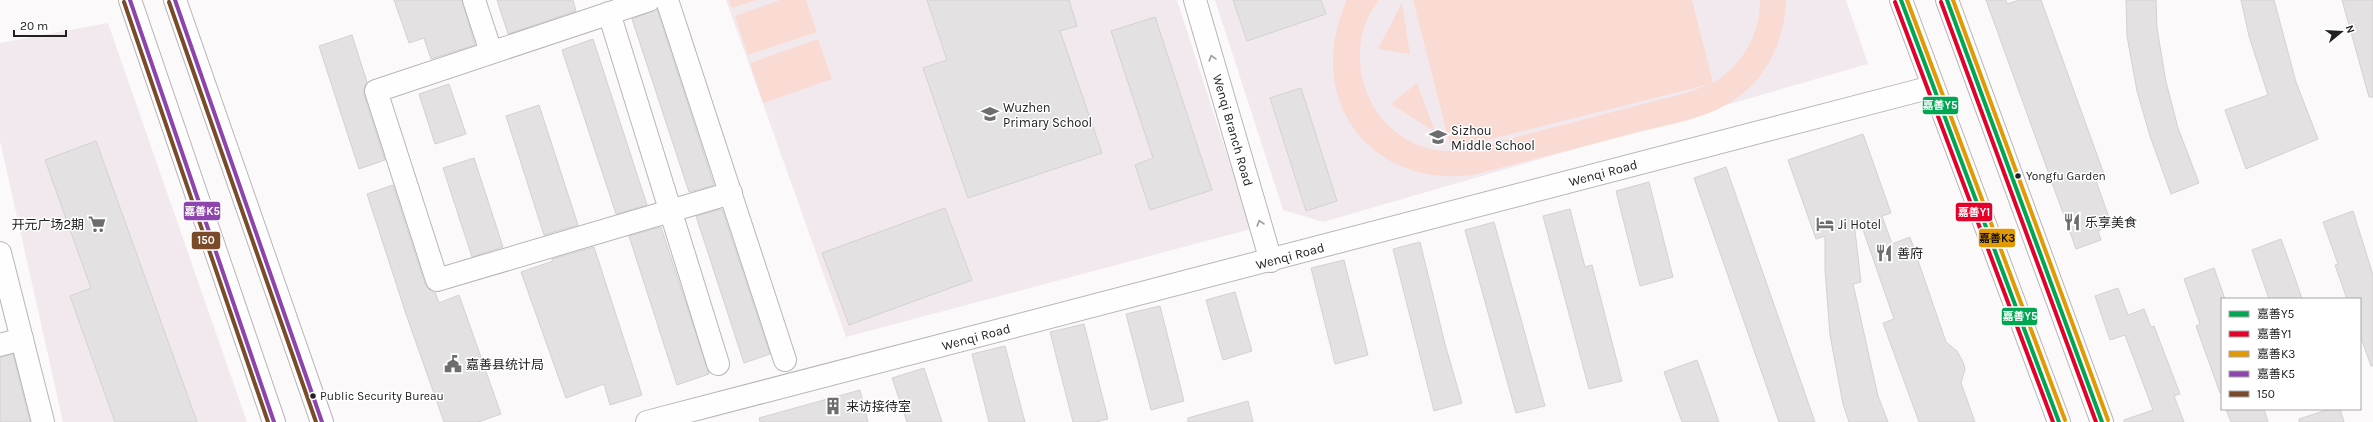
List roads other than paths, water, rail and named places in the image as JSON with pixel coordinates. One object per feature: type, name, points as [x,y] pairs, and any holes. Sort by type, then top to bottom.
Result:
[{"type":"main road","points":[[130,0],[274,422]]},
{"type":"main road","points":[[175,0],[322,422]]},
{"type":"main road","points":[[474,0],[491,52]]},
{"type":"main road","points":[[649,0],[376,91],[437,280],[731,193]]},
{"type":"main road","points":[[667,0],[785,360]]},
{"type":"main road","name":"Wenqi Branch Road","points":[[1195,0],[1271,261]]},
{"type":"main road","points":[[1901,0],[1932,87],[2059,422]]},
{"type":"main road","points":[[1947,0],[2102,422]]},
{"type":"main road","points":[[609,13],[718,364]]},
{"type":"main road","name":"Wenqi Road","points":[[647,422],[1271,261],[1932,87]]},
{"type":"main road","points":[[0,252],[43,422]]},
{"type":"main road","points":[[0,345],[22,339]]},
{"type":"place","name":"Wuzhen Primary School","points":[[990,114]]},
{"type":"place","name":"Sizhou Middle School","points":[[1438,137]]},
{"type":"place","name":"Yongfu Garden","points":[[2018,176]]},
{"type":"place","name":"乐享美食","points":[[2072,222]]},
{"type":"place","name":"开元广场2期","points":[[97,224]]},
{"type":"place","name":"Ji Hotel","points":[[1825,224]]},
{"type":"place","name":"善府","points":[[1884,253]]},
{"type":"place","name":"嘉善县统计局","points":[[453,364]]},
{"type":"place","name":"Public Security Bureau","points":[[313,396]]},
{"type":"place","name":"来访接待室","points":[[833,406]]}]
